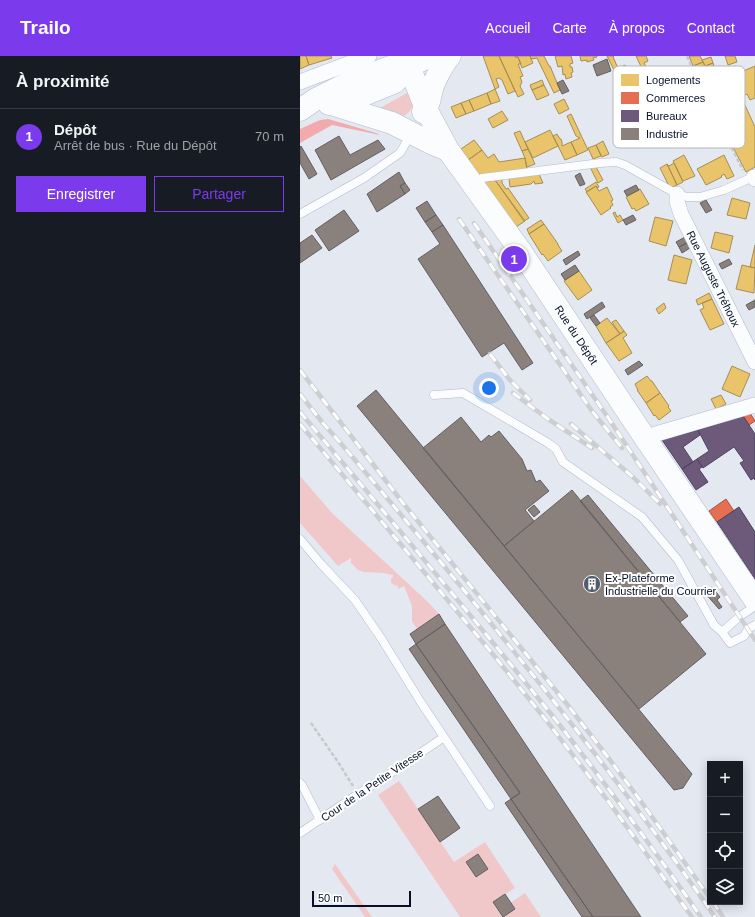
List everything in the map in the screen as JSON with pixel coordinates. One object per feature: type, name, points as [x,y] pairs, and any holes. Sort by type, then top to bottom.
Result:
[{"type":"main road","points":[[302,109],[316,99],[348,83],[403,61],[432,56]]},
{"type":"main road","points":[[392,123],[408,121],[419,116],[426,109],[433,87],[450,56]]},
{"type":"main road","points":[[302,109],[351,100],[395,82],[403,61]]},
{"type":"main road","name":"Rue du Dépôt","points":[[403,61],[448,150],[522,253],[646,440],[755,600]]},
{"type":"main road","points":[[331,104],[392,123],[448,150]]},
{"type":"street","points":[[300,82],[369,56]]},
{"type":"street","name":"Rue Auguste Tréhoux","points":[[677,194],[676,201],[681,214],[755,362]]},
{"type":"street","points":[[646,440],[656,434],[755,405]]},
{"type":"lane","points":[[300,214],[364,178],[400,152],[412,133]]},
{"type":"lane","points":[[473,184],[482,178],[616,162],[625,165],[677,194],[687,197],[700,197],[724,190],[753,178]]},
{"type":"lane","points":[[434,395],[463,393],[548,443],[556,449],[563,462],[642,517],[678,560],[714,625],[722,632],[730,644],[744,636],[748,629],[755,625]]},
{"type":"lane","points":[[300,539],[355,600],[490,806]]},
{"type":"lane","points":[[722,632],[734,621],[755,606]]},
{"type":"lane","name":"Cour de la Petite Vitesse","points":[[300,833],[444,737]]},
{"type":"lane","points":[[300,783],[320,820]]},
{"type":"path","points":[[687,56],[692,66]]},
{"type":"path","points":[[732,148],[737,158],[753,178]]},
{"type":"path","points":[[311,723],[358,794]]},
{"type":"shaded area","points":[[407,93],[413,105],[404,116],[380,108]]},
{"type":"shaded area","points":[[328,119],[380,135],[332,125],[300,143],[300,129],[320,120]]},
{"type":"shaded area","points":[[300,476],[332,513],[439,614],[417,629],[412,621],[412,606],[404,586],[398,589],[398,586],[391,583],[393,575],[358,570],[351,563],[351,558],[338,566],[300,523]]},
{"type":"shaded area","points":[[399,781],[454,862],[485,842],[515,888],[493,902],[510,903],[525,893],[541,917],[460,917],[378,795]]},
{"type":"shaded area","points":[[335,864],[372,917],[365,917],[332,869]]},
{"type":"building: Logements","points":[[300,56],[306,56],[309,65],[300,69]]},
{"type":"building: Logements","points":[[306,56],[331,56],[332,58],[309,65]]},
{"type":"building: Logements","points":[[483,56],[499,56],[515,91],[508,94],[502,80],[499,78],[496,79],[499,87],[495,89]]},
{"type":"building: Logements","points":[[499,56],[518,57],[521,64],[518,64],[523,76],[520,77],[522,82],[520,86],[524,94],[518,97]]},
{"type":"building: Logements","points":[[515,56],[530,56],[533,63],[522,68],[518,57]]},
{"type":"building: Logements","points":[[530,56],[544,56],[560,90],[554,93],[537,58],[531,59]]},
{"type":"building: Logements","points":[[555,56],[571,56],[573,63],[570,64],[573,72],[571,73],[572,77],[566,79],[565,74],[563,75],[562,66],[558,67]]},
{"type":"building: Logements","points":[[580,56],[597,57],[593,58],[594,60],[587,62],[587,60],[581,61]]},
{"type":"building: Logements","points":[[607,56],[614,56],[613,57],[617,66],[613,66],[613,68]]},
{"type":"building: Logements","points":[[636,56],[646,56],[648,61],[644,63],[646,66],[641,66]]},
{"type":"building: Logements","points":[[689,56],[700,56],[703,62],[693,66]]},
{"type":"building: Logements","points":[[725,56],[735,56],[737,62],[728,65]]},
{"type":"building: Logements","points":[[711,57],[713,63],[705,66],[702,60]]},
{"type":"building: Logements","points":[[703,62],[705,66],[693,66]]},
{"type":"building: Logements","points":[[713,63],[714,66],[705,66]]},
{"type":"building: Logements","points":[[755,66],[755,98],[750,100],[747,94],[745,95],[745,70]]},
{"type":"building: Logements","points":[[542,80],[544,85],[532,90],[530,85]]},
{"type":"building: Logements","points":[[544,85],[549,95],[537,100],[532,90]]},
{"type":"building: Logements","points":[[495,89],[500,101],[491,104],[487,93]]},
{"type":"building: Logements","points":[[487,93],[491,104],[474,111],[469,100]]},
{"type":"building: Logements","points":[[564,99],[569,109],[559,114],[554,104]]},
{"type":"building: Logements","points":[[469,100],[474,111],[466,114],[461,103]]},
{"type":"building: Logements","points":[[461,103],[466,114],[456,118],[451,107]]},
{"type":"building: Logements","points":[[745,105],[755,127],[755,167],[746,172],[733,148],[745,148]]},
{"type":"building: Logements","points":[[502,111],[508,120],[493,128],[488,119]]},
{"type":"building: Logements","points":[[571,114],[588,150],[577,155],[571,142],[580,138],[576,136],[567,116]]},
{"type":"building: Logements","points":[[550,130],[558,146],[533,158],[525,142]]},
{"type":"building: Logements","points":[[520,131],[528,149],[522,151],[514,133]]},
{"type":"building: Logements","points":[[557,134],[561,139],[562,146],[571,142],[577,155],[565,160],[553,136]]},
{"type":"building: Logements","points":[[474,140],[482,150],[468,160],[461,149]]},
{"type":"building: Logements","points":[[603,141],[609,154],[602,157],[596,145]]},
{"type":"building: Logements","points":[[596,145],[601,156],[593,159],[588,148]]},
{"type":"building: Logements","points":[[528,149],[535,164],[527,167],[522,151]]},
{"type":"building: Logements","points":[[482,150],[488,158],[494,154],[499,162],[525,158],[527,170],[479,176],[468,160]]},
{"type":"building: Logements","points":[[684,155],[695,176],[683,181],[673,161]]},
{"type":"building: Logements","points":[[724,155],[734,176],[727,179],[724,174],[721,176],[722,177],[706,185],[697,169]]},
{"type":"building: Logements","points":[[674,163],[683,182],[677,185],[667,164],[669,166]]},
{"type":"building: Logements","points":[[667,164],[677,185],[670,188],[660,168]]},
{"type":"building: Logements","points":[[590,167],[596,167],[603,180],[598,183]]},
{"type":"building: Logements","points":[[539,174],[543,183],[535,184],[534,181],[531,184],[510,187],[509,178]]},
{"type":"building: Logements","points":[[502,179],[502,183],[506,189],[508,188],[529,218],[524,221],[495,180]]},
{"type":"building: Logements","points":[[495,180],[525,221],[516,227],[484,182]]},
{"type":"building: Logements","points":[[596,182],[599,187],[597,188],[596,186],[587,192],[585,189]]},
{"type":"building: Logements","points":[[596,186],[599,191],[607,187],[613,200],[611,201],[613,205],[610,207],[611,208],[601,215],[586,192]]},
{"type":"building: Logements","points":[[640,189],[649,204],[636,211],[634,208],[632,209],[626,197]]},
{"type":"building: Logements","points":[[732,198],[750,203],[746,219],[727,215]]},
{"type":"building: Logements","points":[[615,212],[617,217],[620,215],[623,220],[618,223],[613,213]]},
{"type":"building: Logements","points":[[655,217],[673,221],[666,246],[649,241]]},
{"type":"building: Logements","points":[[541,220],[544,224],[529,234],[527,229]]},
{"type":"building: Logements","points":[[544,224],[562,251],[548,261],[543,254],[542,255],[529,234]]},
{"type":"building: Logements","points":[[715,232],[733,236],[729,253],[711,248]]},
{"type":"building: Logements","points":[[755,245],[755,268],[750,267]]},
{"type":"building: Logements","points":[[674,255],[692,260],[686,284],[668,280]]},
{"type":"building: Logements","points":[[742,265],[755,268],[754,293],[736,289]]},
{"type":"building: Logements","points":[[579,271],[592,290],[578,300],[564,281]]},
{"type":"building: Logements","points":[[709,293],[712,299],[698,305],[696,300]]},
{"type":"building: Logements","points":[[712,299],[724,324],[710,330],[700,310],[704,308],[702,303]]},
{"type":"building: Logements","points":[[664,303],[666,308],[659,314],[656,309]]},
{"type":"building: Logements","points":[[607,318],[620,334],[606,343],[596,326]]},
{"type":"building: Logements","points":[[616,320],[624,331],[620,334],[612,322]]},
{"type":"building: Logements","points":[[624,331],[627,335],[623,338],[632,353],[619,361],[606,343]]},
{"type":"building: Logements","points":[[732,366],[750,374],[740,397],[722,389]]},
{"type":"building: Logements","points":[[647,376],[660,393],[646,403],[637,390],[635,384]]},
{"type":"building: Logements","points":[[660,393],[671,411],[659,420],[655,415],[654,416],[646,403]]},
{"type":"building: Logements","points":[[721,395],[726,404],[716,409],[711,399]]},
{"type":"building: Commerces","points":[[750,413],[755,421],[749,425],[743,416]]},
{"type":"building: Commerces","points":[[726,499],[734,511],[717,522],[709,511]]},
{"type":"building: Bureaux","points":[[743,416],[755,434],[755,480],[754,478],[751,480],[740,463],[744,461],[734,447],[703,468],[697,459],[709,451],[698,430]]},
{"type":"building: Bureaux","points":[[698,430],[700,435],[683,447],[693,462],[682,469],[662,440]]},
{"type":"building: Bureaux","points":[[697,459],[702,467],[699,469],[708,482],[696,490],[682,469]]},
{"type":"building: Bureaux","points":[[739,507],[755,532],[755,579],[717,522]]},
{"type":"building: Industrie","points":[[607,59],[611,71],[597,76],[593,65]]},
{"type":"building: Industrie","points":[[563,80],[569,91],[562,94],[557,83]]},
{"type":"building: Industrie","points":[[339,136],[350,155],[378,140],[385,149],[331,180],[315,150]]},
{"type":"building: Industrie","points":[[301,146],[317,174],[309,179],[300,163]]},
{"type":"building: Industrie","points":[[399,172],[405,183],[400,186],[405,194],[377,212],[367,194]]},
{"type":"building: Industrie","points":[[580,173],[585,184],[580,186],[575,176]]},
{"type":"building: Industrie","points":[[405,183],[410,190],[405,194],[400,186]]},
{"type":"building: Industrie","points":[[636,185],[639,190],[627,196],[624,191]]},
{"type":"building: Industrie","points":[[706,200],[712,210],[706,213],[700,203]]},
{"type":"building: Industrie","points":[[427,201],[436,215],[425,222],[416,208]]},
{"type":"building: Industrie","points":[[344,210],[359,231],[329,251],[315,230]]},
{"type":"building: Industrie","points":[[436,215],[443,225],[432,232],[425,222]]},
{"type":"building: Industrie","points":[[633,215],[636,220],[626,225],[623,220]]},
{"type":"building: Industrie","points":[[443,225],[533,363],[522,370],[504,343],[482,357],[418,259],[440,244],[432,232]]},
{"type":"building: Industrie","points":[[312,235],[322,248],[300,263],[300,243]]},
{"type":"building: Industrie","points":[[685,237],[687,243],[679,247],[676,242]]},
{"type":"building: Industrie","points":[[687,243],[690,248],[682,253],[679,247]]},
{"type":"building: Industrie","points":[[578,251],[580,255],[566,265],[563,260]]},
{"type":"building: Industrie","points":[[729,259],[732,264],[722,269],[719,264]]},
{"type":"building: Industrie","points":[[575,265],[579,271],[565,280],[561,274]]},
{"type":"building: Industrie","points":[[755,300],[755,307],[749,310],[746,305]]},
{"type":"building: Industrie","points":[[602,302],[605,307],[587,319],[584,314]]},
{"type":"building: Industrie","points":[[594,315],[600,323],[596,326],[590,318]]},
{"type":"building: Industrie","points":[[639,361],[643,365],[628,375],[625,370]]},
{"type":"building: Industrie","points":[[376,390],[692,774],[683,788],[674,790],[357,406]]},
{"type":"building: Industrie","points":[[461,417],[481,442],[489,435],[491,437],[499,431],[522,459],[527,471],[531,470],[536,482],[540,480],[549,491],[525,510],[534,521],[504,546],[423,448]]},
{"type":"building: Industrie","name":"Ex-Plateforme Industrielle du Courrier","points":[[572,490],[706,654],[639,709],[504,546]]},
{"type":"building: Industrie","points":[[588,495],[688,616],[680,622],[580,501]]},
{"type":"building: Industrie","points":[[534,505],[540,512],[534,517],[528,510]]},
{"type":"building: Industrie","points":[[712,587],[720,597],[717,600],[722,607],[719,609],[705,593]]},
{"type":"building: Industrie","points":[[439,614],[445,624],[416,644],[410,634]]},
{"type":"building: Industrie","points":[[445,624],[641,917],[593,917],[511,799],[520,793],[416,644]]},
{"type":"building: Industrie","points":[[416,644],[520,793],[511,799],[409,649]]},
{"type":"building: Industrie","points":[[438,796],[460,828],[440,842],[418,809]]},
{"type":"building: Industrie","points":[[511,799],[593,917],[582,917],[505,803]]},
{"type":"building: Industrie","points":[[478,854],[488,869],[476,877],[466,862]]},
{"type":"building: Industrie","points":[[505,894],[515,909],[503,917],[493,902]]},
{"type":"railway","points":[[459,219],[592,411],[622,448]]},
{"type":"railway","points":[[474,223],[609,419],[755,640]]},
{"type":"railway","points":[[490,354],[509,379],[530,400]]},
{"type":"railway","points":[[300,370],[403,503],[566,703],[640,800],[707,894]]},
{"type":"railway","points":[[513,393],[548,419],[592,448]]},
{"type":"railway","points":[[300,394],[546,691],[649,825],[715,917]]},
{"type":"railway","points":[[300,412],[458,600],[551,714],[628,814],[701,917]]},
{"type":"railway","points":[[300,424],[546,720],[608,801],[692,917]]},
{"type":"railway","points":[[571,424],[634,478],[660,504]]},
{"type":"railway","points":[[715,905],[723,917]]},
{"type":"place","name":"Dépôt","points":[[514,259]]},
{"type":"place","name":"Ex-Plateforme Industrielle du Courrier","points":[[592,584]]}]
